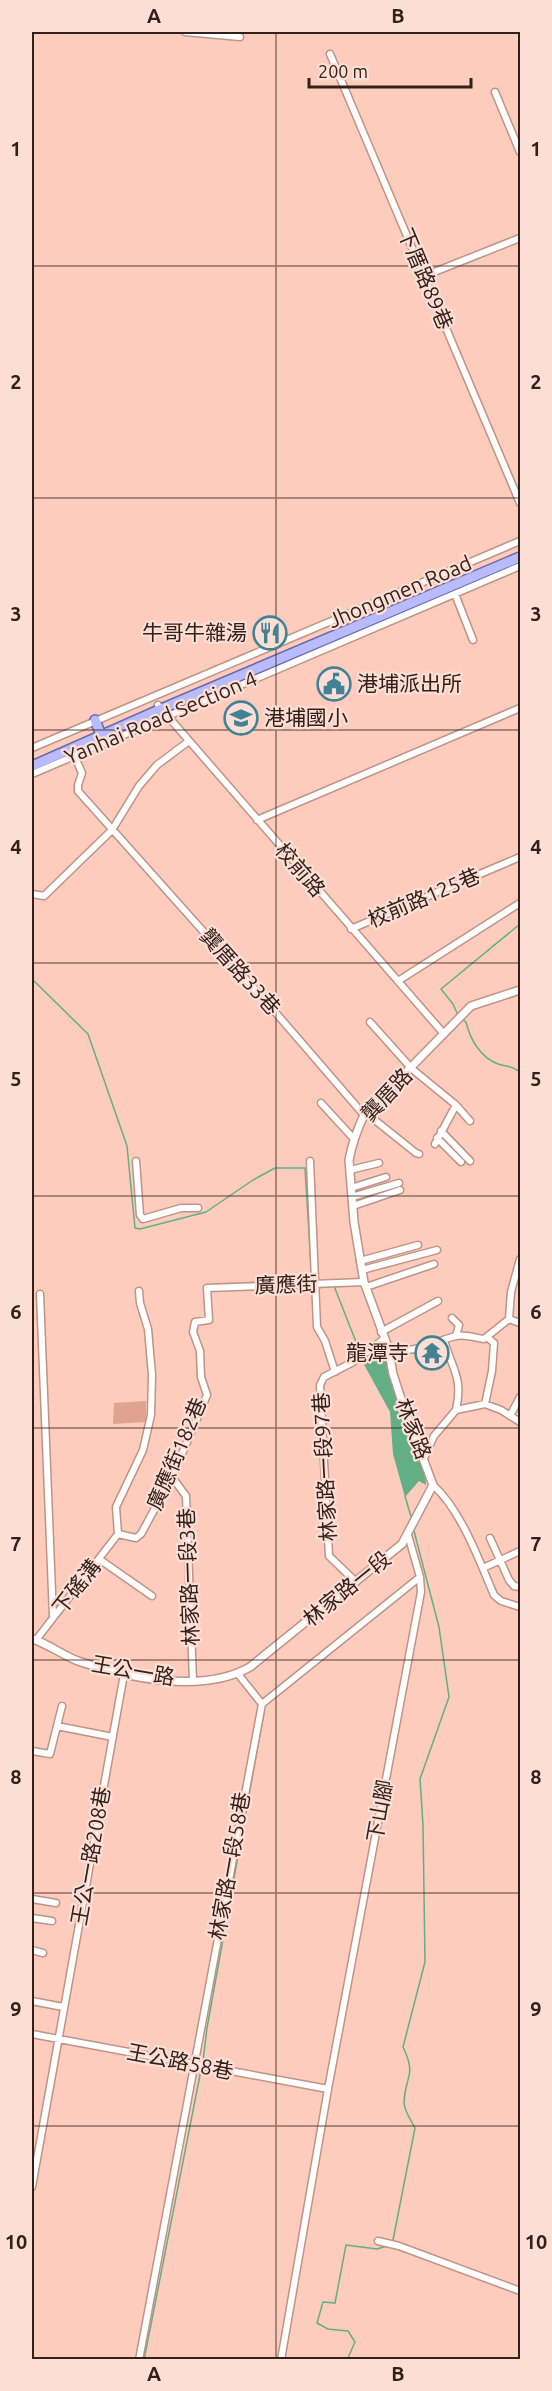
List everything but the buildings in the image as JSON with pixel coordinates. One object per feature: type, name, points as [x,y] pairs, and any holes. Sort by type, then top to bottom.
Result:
[{"type":"main road","name":"Jhongmen Road","points":[[285,653],[520,552]]},
{"type":"main road","name":"Jhongmen Road","points":[[475,573],[520,557]]},
{"type":"main road","name":"Yanhai Road Section 4","points":[[34,763],[162,710],[285,653]]},
{"type":"main road","name":"Yanhai Road Section 4","points":[[34,763],[99,730],[162,710]]},
{"type":"main road","points":[[95,720],[99,730]]},
{"type":"street","points":[[185,32],[240,37]]},
{"type":"street","name":"下厝路89巷","points":[[330,54],[520,503]]},
{"type":"street","points":[[495,92],[520,152]]},
{"type":"street","points":[[424,276],[520,238]]},
{"type":"street","name":"Jhongmen Road","points":[[285,653],[320,638],[455,594],[475,573],[520,541]]},
{"type":"street","name":"Jhongmen Road","points":[[475,573],[520,566]]},
{"type":"street","points":[[455,594],[473,640]]},
{"type":"street","name":"Yanhai Road Section 4","points":[[32,774],[34,763],[74,755],[162,710],[285,653]]},
{"type":"street","name":"Yanhai Road Section 4","points":[[32,748],[95,720],[285,653]]},
{"type":"street","points":[[257,820],[520,708]]},
{"type":"street","name":"校前路","points":[[162,710],[444,1034]]},
{"type":"street","points":[[32,894],[45,896],[112,830],[140,786],[157,765],[189,741]]},
{"type":"street","name":"龔厝路33巷","points":[[74,755],[82,773],[78,791],[365,1114],[419,1154]]},
{"type":"street","name":"校前路125巷","points":[[351,929],[520,857]]},
{"type":"street","points":[[398,981],[520,903]]},
{"type":"street","name":"龔厝路","points":[[354,1222],[349,1160],[354,1139],[365,1114],[476,1004],[520,990]]},
{"type":"street","points":[[370,1022],[412,1069],[456,1105],[470,1120]]},
{"type":"street","points":[[321,1103],[354,1139]]},
{"type":"street","points":[[456,1105],[436,1141],[461,1162]]},
{"type":"street","points":[[441,1131],[470,1161]]},
{"type":"street","points":[[136,1161],[140,1215],[143,1219],[181,1208],[198,1208]]},
{"type":"street","points":[[310,1161],[313,1286],[317,1328],[325,1341],[335,1372]]},
{"type":"street","points":[[350,1170],[380,1163]]},
{"type":"street","points":[[351,1188],[386,1177]]},
{"type":"street","points":[[352,1197],[399,1187],[353,1206]]},
{"type":"street","name":"林家路","points":[[354,1222],[365,1284],[388,1347],[396,1384],[433,1485],[443,1494],[452,1508],[497,1599],[520,1607]]},
{"type":"street","points":[[360,1261],[418,1245]]},
{"type":"street","points":[[362,1270],[437,1250]]},
{"type":"street","points":[[388,1347],[398,1351],[414,1351],[456,1336],[488,1338],[509,1319],[512,1292],[520,1260]]},
{"type":"street","name":"廣應街","points":[[207,1288],[365,1284],[434,1264]]},
{"type":"street","name":"廣應街182巷","points":[[118,1534],[136,1538],[141,1534],[172,1477],[207,1395],[201,1377],[200,1351],[193,1332],[195,1322],[209,1320],[207,1288]]},
{"type":"street","points":[[118,1534],[116,1507],[142,1450],[151,1415],[152,1375],[148,1329],[139,1291]]},
{"type":"street","points":[[40,1294],[53,1617]]},
{"type":"street","name":"林家路一段97巷","points":[[356,1582],[329,1556],[320,1385],[324,1377],[362,1355],[382,1335],[438,1301]]},
{"type":"street","points":[[452,1318],[459,1325],[456,1336]]},
{"type":"street","points":[[509,1319],[520,1323]]},
{"type":"street","points":[[485,1404],[494,1358],[494,1343],[488,1338]]},
{"type":"street","points":[[424,1458],[434,1436],[456,1410],[458,1399],[458,1373],[444,1341]]},
{"type":"street","points":[[510,1416],[520,1397]]},
{"type":"street","points":[[456,1410],[485,1404],[520,1422]]},
{"type":"street","name":"林家路一段3巷","points":[[172,1477],[186,1496],[193,1681]]},
{"type":"street","name":"林家路一段","points":[[238,1674],[250,1667],[402,1544],[433,1485]]},
{"type":"street","name":"下磘溝","points":[[34,1640],[118,1534]]},
{"type":"street","name":"下山腳","points":[[328,2089],[421,1592],[420,1577],[408,1535]]},
{"type":"street","points":[[490,1538],[509,1580],[514,1586],[520,1587]]},
{"type":"street","points":[[483,1568],[520,1551]]},
{"type":"street","points":[[99,1558],[152,1596]]},
{"type":"street","points":[[238,1674],[262,1704],[420,1577]]},
{"type":"street","name":"王公一路","points":[[34,1640],[76,1660],[124,1674],[193,1681],[238,1674]]},
{"type":"street","name":"王公一路208巷","points":[[32,2187],[124,1674]]},
{"type":"street","name":"林家路一段58巷","points":[[139,2360],[262,1704]]},
{"type":"street","points":[[32,1751],[50,1754],[62,1706]]},
{"type":"street","points":[[57,1726],[113,1737]]},
{"type":"street","points":[[32,1899],[56,1903]]},
{"type":"street","points":[[32,1918],[52,1921]]},
{"type":"street","points":[[32,1950],[43,1953]]},
{"type":"street","points":[[32,2001],[63,2007]]},
{"type":"street","name":"王公路58巷","points":[[32,2034],[328,2089]]},
{"type":"street","points":[[281,2360],[328,2089]]},
{"type":"street","points":[[378,2241],[399,2246],[520,2291]]},
{"type":"shaded area","points":[[382,1342],[399,1404],[425,1472],[426,1485],[419,1481],[405,1497],[393,1454],[390,1412],[361,1359]]},
{"type":"shaded area","points":[[146,1401],[146,1422],[113,1424],[114,1403]]},
{"type":"waterway","points":[[458,1015],[453,1004],[441,989],[520,924]]},
{"type":"waterway","points":[[32,979],[88,1034],[127,1146],[135,1228],[140,1229],[206,1212],[275,1168],[305,1168],[312,1283]]},
{"type":"waterway","points":[[461,1018],[466,1022],[477,1047],[486,1057],[520,1072]]},
{"type":"waterway","points":[[317,1288],[334,1286],[360,1352]]},
{"type":"waterway","points":[[405,1496],[412,1520]]},
{"type":"waterway","points":[[393,2240],[415,2128],[404,2105],[410,2070],[403,2047],[425,1962],[420,1779],[449,1697],[439,1627],[414,1531]]},
{"type":"waterway","points":[[203,2061],[264,1712]]},
{"type":"waterway","points":[[144,2360],[201,2070]]},
{"type":"waterway","points":[[347,2360],[355,2342],[348,2331],[328,2329],[317,2323],[323,2302],[335,2303],[346,2245],[377,2249],[387,2246]]},
{"type":"place","name":"牛哥牛雜湯","points":[[270,633]]},
{"type":"place","name":"港埔派出所","points":[[334,684]]},
{"type":"place","name":"港埔國小","points":[[241,718]]},
{"type":"place","name":"龍潭寺","points":[[432,1353]]}]
